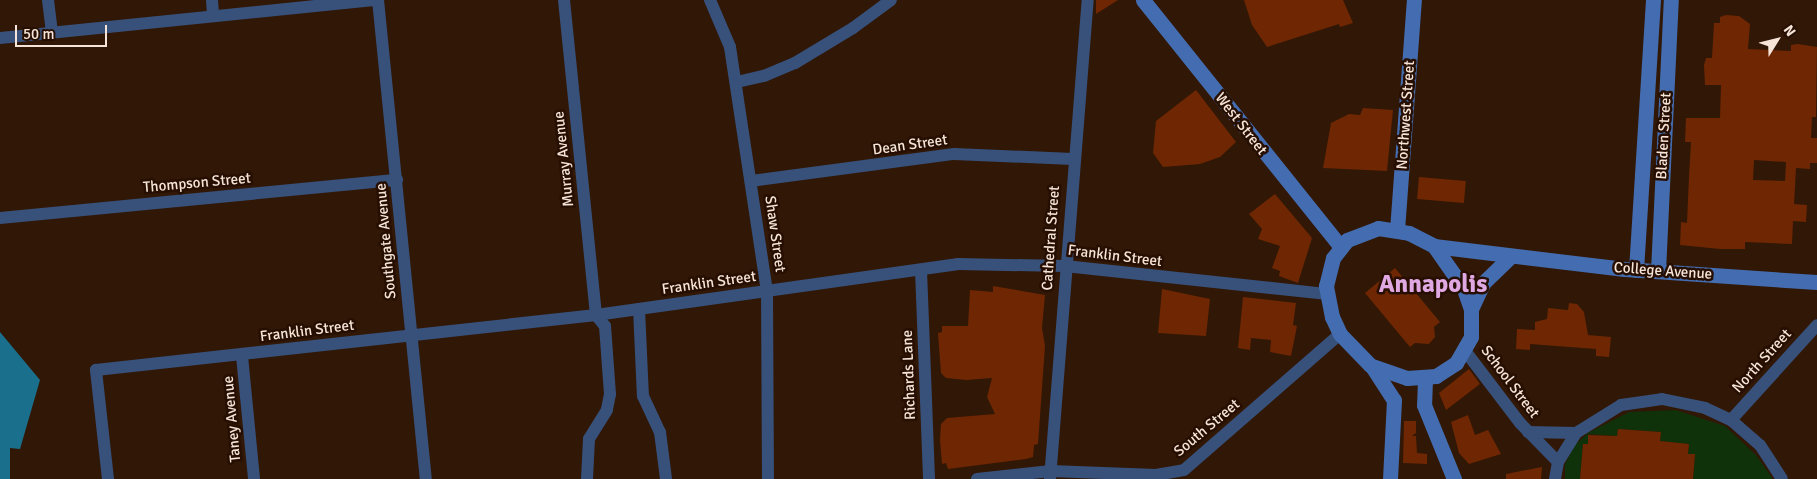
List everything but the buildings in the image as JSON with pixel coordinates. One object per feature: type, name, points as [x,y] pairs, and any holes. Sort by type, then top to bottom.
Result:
[{"type":"main road","name":"West Street","points":[[1143,0],[1340,246]]},
{"type":"main road","name":"Northwest Street","points":[[1397,230],[1414,0]]},
{"type":"main road","name":"Bladen Street","points":[[1636,270],[1653,0]]},
{"type":"main road","name":"Bladen Street","points":[[1658,271],[1671,0]]},
{"type":"main road","points":[[1370,364],[1391,374],[1425,379],[1445,371],[1466,352],[1471,337],[1471,309],[1458,276],[1434,246],[1397,230],[1363,232],[1340,246],[1329,269],[1326,294],[1340,334],[1370,364],[1394,400],[1390,479]]},
{"type":"main road","name":"College Avenue","points":[[1434,246],[1510,258],[1636,270],[1817,282]]},
{"type":"main road","points":[[1471,309],[1483,283],[1510,258]]},
{"type":"main road","points":[[1425,379],[1424,405],[1454,479]]},
{"type":"street","points":[[48,0],[52,32]]},
{"type":"street","points":[[212,0],[213,16]]},
{"type":"street","points":[[0,38],[374,0]]},
{"type":"street","name":"Southgate Avenue","points":[[378,0],[426,479]]},
{"type":"street","name":"Murray Avenue","points":[[564,0],[596,315],[605,326],[610,394],[607,410],[589,439],[587,479]]},
{"type":"street","name":"Shaw Street","points":[[710,0],[724,28],[737,82],[767,292],[768,479]]},
{"type":"street","points":[[737,82],[764,76],[795,63],[853,28],[891,0]]},
{"type":"street","name":"Cathedral Street","points":[[1051,475],[1073,159],[1088,0]]},
{"type":"street","name":"Dean Street","points":[[751,181],[954,154],[1073,159]]},
{"type":"street","name":"Thompson Street","points":[[0,218],[397,180]]},
{"type":"street","name":"Franklin Street","points":[[108,479],[96,370],[242,356],[596,315],[991,262],[1065,266],[1326,294]]},
{"type":"street","name":"Richards Lane","points":[[921,270],[929,479]]},
{"type":"street","points":[[639,309],[643,396],[660,432],[666,479]]},
{"type":"street","name":"North Street","points":[[1731,420],[1817,325]]},
{"type":"street","name":"South Street","points":[[978,479],[1051,475],[1156,475],[1184,470],[1340,334]]},
{"type":"street","name":"School Street","points":[[1466,352],[1528,432],[1558,462]]},
{"type":"street","name":"Taney Avenue","points":[[242,356],[254,479]]},
{"type":"street","points":[[1555,479],[1558,462],[1576,433],[1621,406],[1656,399],[1684,402],[1731,420],[1760,445],[1782,479]]},
{"type":"street","name":"School Street","points":[[1528,432],[1576,433]]},
{"type":"green space","points":[[1676,410],[1725,426],[1756,455],[1773,479],[1693,479],[1695,454],[1688,454],[1689,444],[1660,441],[1661,432],[1618,429],[1617,436],[1589,434],[1588,444],[1583,444],[1580,479],[1565,479],[1565,464],[1575,445],[1588,433],[1629,412]]},
{"type":"water","points":[[0,332],[40,380],[20,449],[10,448],[10,479],[0,479]]},
{"type":"district","name":"Annapolis","points":[[1433,284]]}]
